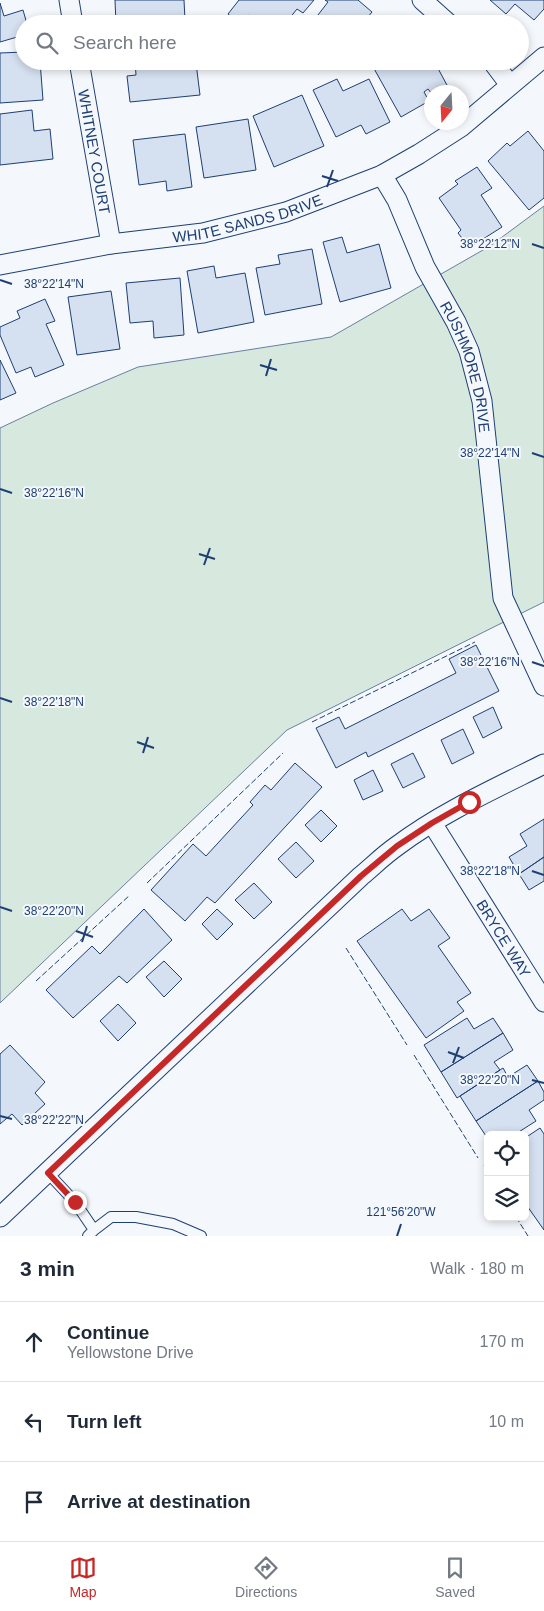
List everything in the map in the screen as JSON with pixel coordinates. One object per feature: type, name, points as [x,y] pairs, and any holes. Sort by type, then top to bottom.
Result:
[{"type":"street","points":[[69,0],[72,15]]},
{"type":"street","points":[[422,0],[439,15]]},
{"type":"street","name":"WHITE SANDS DRIVE","points":[[529,69],[544,57]]},
{"type":"street","name":"WHITNEY COURT","points":[[81,70],[111,244]]},
{"type":"street","points":[[499,70],[510,85]]},
{"type":"street","name":"WHITE SANDS DRIVE","points":[[0,265],[111,244],[203,233],[277,215],[382,175],[461,127],[528,70]]},
{"type":"street","name":"RUSHMORE DRIVE","points":[[382,175],[396,200],[425,267],[469,351],[482,401],[503,598],[544,686]]},
{"type":"street","points":[[0,1217],[361,876],[397,846],[432,823],[544,764]]},
{"type":"street","name":"BRYCE WAY","points":[[432,823],[544,1002]]},
{"type":"lane","points":[[48,1173],[75,1202],[91,1233],[111,1216],[136,1217],[173,1224],[201,1236]]},
{"type":"shaded area","points":[[544,206],[544,602],[287,730],[0,1003],[0,428],[138,367],[331,337],[490,246]]},
{"type":"building","points":[[115,0],[184,0],[185,15],[116,15]]},
{"type":"building","points":[[239,0],[314,0],[303,13],[297,9],[292,15],[228,14]]},
{"type":"building","points":[[325,0],[358,0],[372,12],[370,15],[318,15],[328,2]]},
{"type":"building","points":[[490,0],[544,0],[544,9],[534,20],[515,4],[506,14]]},
{"type":"building","points":[[0,3],[4,16],[23,10],[24,15],[15,15],[15,38],[0,42]]},
{"type":"building","points":[[15,52],[15,70],[41,70],[43,100],[0,103],[0,53]]},
{"type":"building","points":[[136,70],[197,70],[200,95],[130,102],[127,76],[136,75]]},
{"type":"building","points":[[375,70],[439,70],[447,85],[424,85],[424,104],[401,117]]},
{"type":"building","points":[[337,79],[343,91],[369,79],[390,122],[366,134],[361,125],[336,137],[313,90]]},
{"type":"building","points":[[302,95],[324,146],[274,167],[253,116]]},
{"type":"building","points":[[32,110],[34,131],[50,129],[53,159],[0,165],[0,114]]},
{"type":"building","points":[[248,119],[256,170],[204,178],[196,127]]},
{"type":"building","points":[[528,131],[544,151],[544,198],[529,210],[488,161],[507,143],[510,146]]},
{"type":"building","points":[[185,134],[192,187],[167,191],[166,181],[139,185],[133,140]]},
{"type":"building","points":[[477,167],[492,188],[481,195],[502,227],[472,246],[468,241],[465,242],[458,233],[461,230],[439,198],[458,184],[455,181]]},
{"type":"building","points":[[342,237],[347,253],[379,244],[391,288],[340,302],[323,242]]},
{"type":"building","points":[[312,249],[322,304],[265,315],[256,268],[280,264],[278,255]]},
{"type":"building","points":[[214,266],[216,278],[245,273],[254,322],[198,333],[187,271]]},
{"type":"building","points":[[180,278],[184,335],[154,338],[153,321],[130,323],[126,283]]},
{"type":"building","points":[[111,291],[120,349],[77,355],[68,297]]},
{"type":"building","points":[[45,299],[55,321],[46,324],[64,365],[35,377],[31,367],[16,373],[0,335],[0,327],[20,318],[17,311]]},
{"type":"building","points":[[0,360],[16,393],[0,400]]},
{"type":"building","points":[[476,645],[499,691],[368,757],[366,752],[336,768],[316,728],[339,717],[345,729],[456,673],[449,659]]},
{"type":"building","points":[[493,707],[502,728],[483,738],[473,717]]},
{"type":"building","points":[[463,729],[474,753],[452,764],[441,740]]},
{"type":"building","points":[[413,753],[425,777],[403,788],[391,764]]},
{"type":"building","points":[[295,763],[322,787],[215,903],[207,897],[185,921],[151,890],[193,844],[206,856],[253,805],[250,802],[265,785],[271,790]]},
{"type":"building","points":[[373,770],[383,791],[363,800],[354,780]]},
{"type":"building","points":[[321,810],[337,826],[321,842],[305,825]]},
{"type":"building","points":[[544,819],[544,857],[519,874],[509,857],[527,846],[520,834]]},
{"type":"building","points":[[296,842],[314,861],[296,878],[278,859]]},
{"type":"building","points":[[544,857],[544,881],[529,890],[519,874]]},
{"type":"building","points":[[254,883],[272,902],[254,919],[235,900]]},
{"type":"building","points":[[144,909],[172,940],[127,983],[119,976],[73,1018],[46,990],[92,946],[100,954]]},
{"type":"building","points":[[217,909],[233,924],[217,940],[202,924]]},
{"type":"building","points":[[402,909],[411,921],[429,909],[450,938],[438,946],[471,993],[457,1002],[464,1011],[426,1038],[357,941]]},
{"type":"building","points":[[164,961],[182,979],[164,997],[146,977]]},
{"type":"building","points":[[118,1004],[136,1023],[118,1041],[100,1021]]},
{"type":"building","points":[[467,1018],[474,1029],[493,1018],[503,1033],[441,1072],[424,1045]]},
{"type":"building","points":[[503,1033],[513,1050],[494,1062],[500,1070],[457,1098],[441,1072]]},
{"type":"building","points":[[10,1045],[45,1082],[35,1093],[45,1104],[22,1125],[12,1114],[0,1124],[0,1054]]},
{"type":"building","points":[[527,1065],[538,1081],[476,1121],[460,1096],[503,1068],[508,1077]]},
{"type":"building","points":[[538,1081],[544,1092],[544,1100],[529,1110],[536,1121],[520,1131],[484,1131],[484,1133],[476,1121]]},
{"type":"building","points":[[540,1128],[544,1134],[544,1230],[529,1209],[529,1135]]},
{"type":"fence","points":[[312,722],[475,642]]},
{"type":"fence","points":[[147,883],[283,753]]},
{"type":"fence","points":[[36,981],[130,895]]},
{"type":"fence","points":[[346,948],[407,1045]]},
{"type":"fence","points":[[414,1055],[478,1158]]},
{"type":"fence","points":[[519,1221],[528,1236]]},
{"type":"route","points":[[75,1202],[48,1173],[361,876],[397,846],[469,802]]}]
